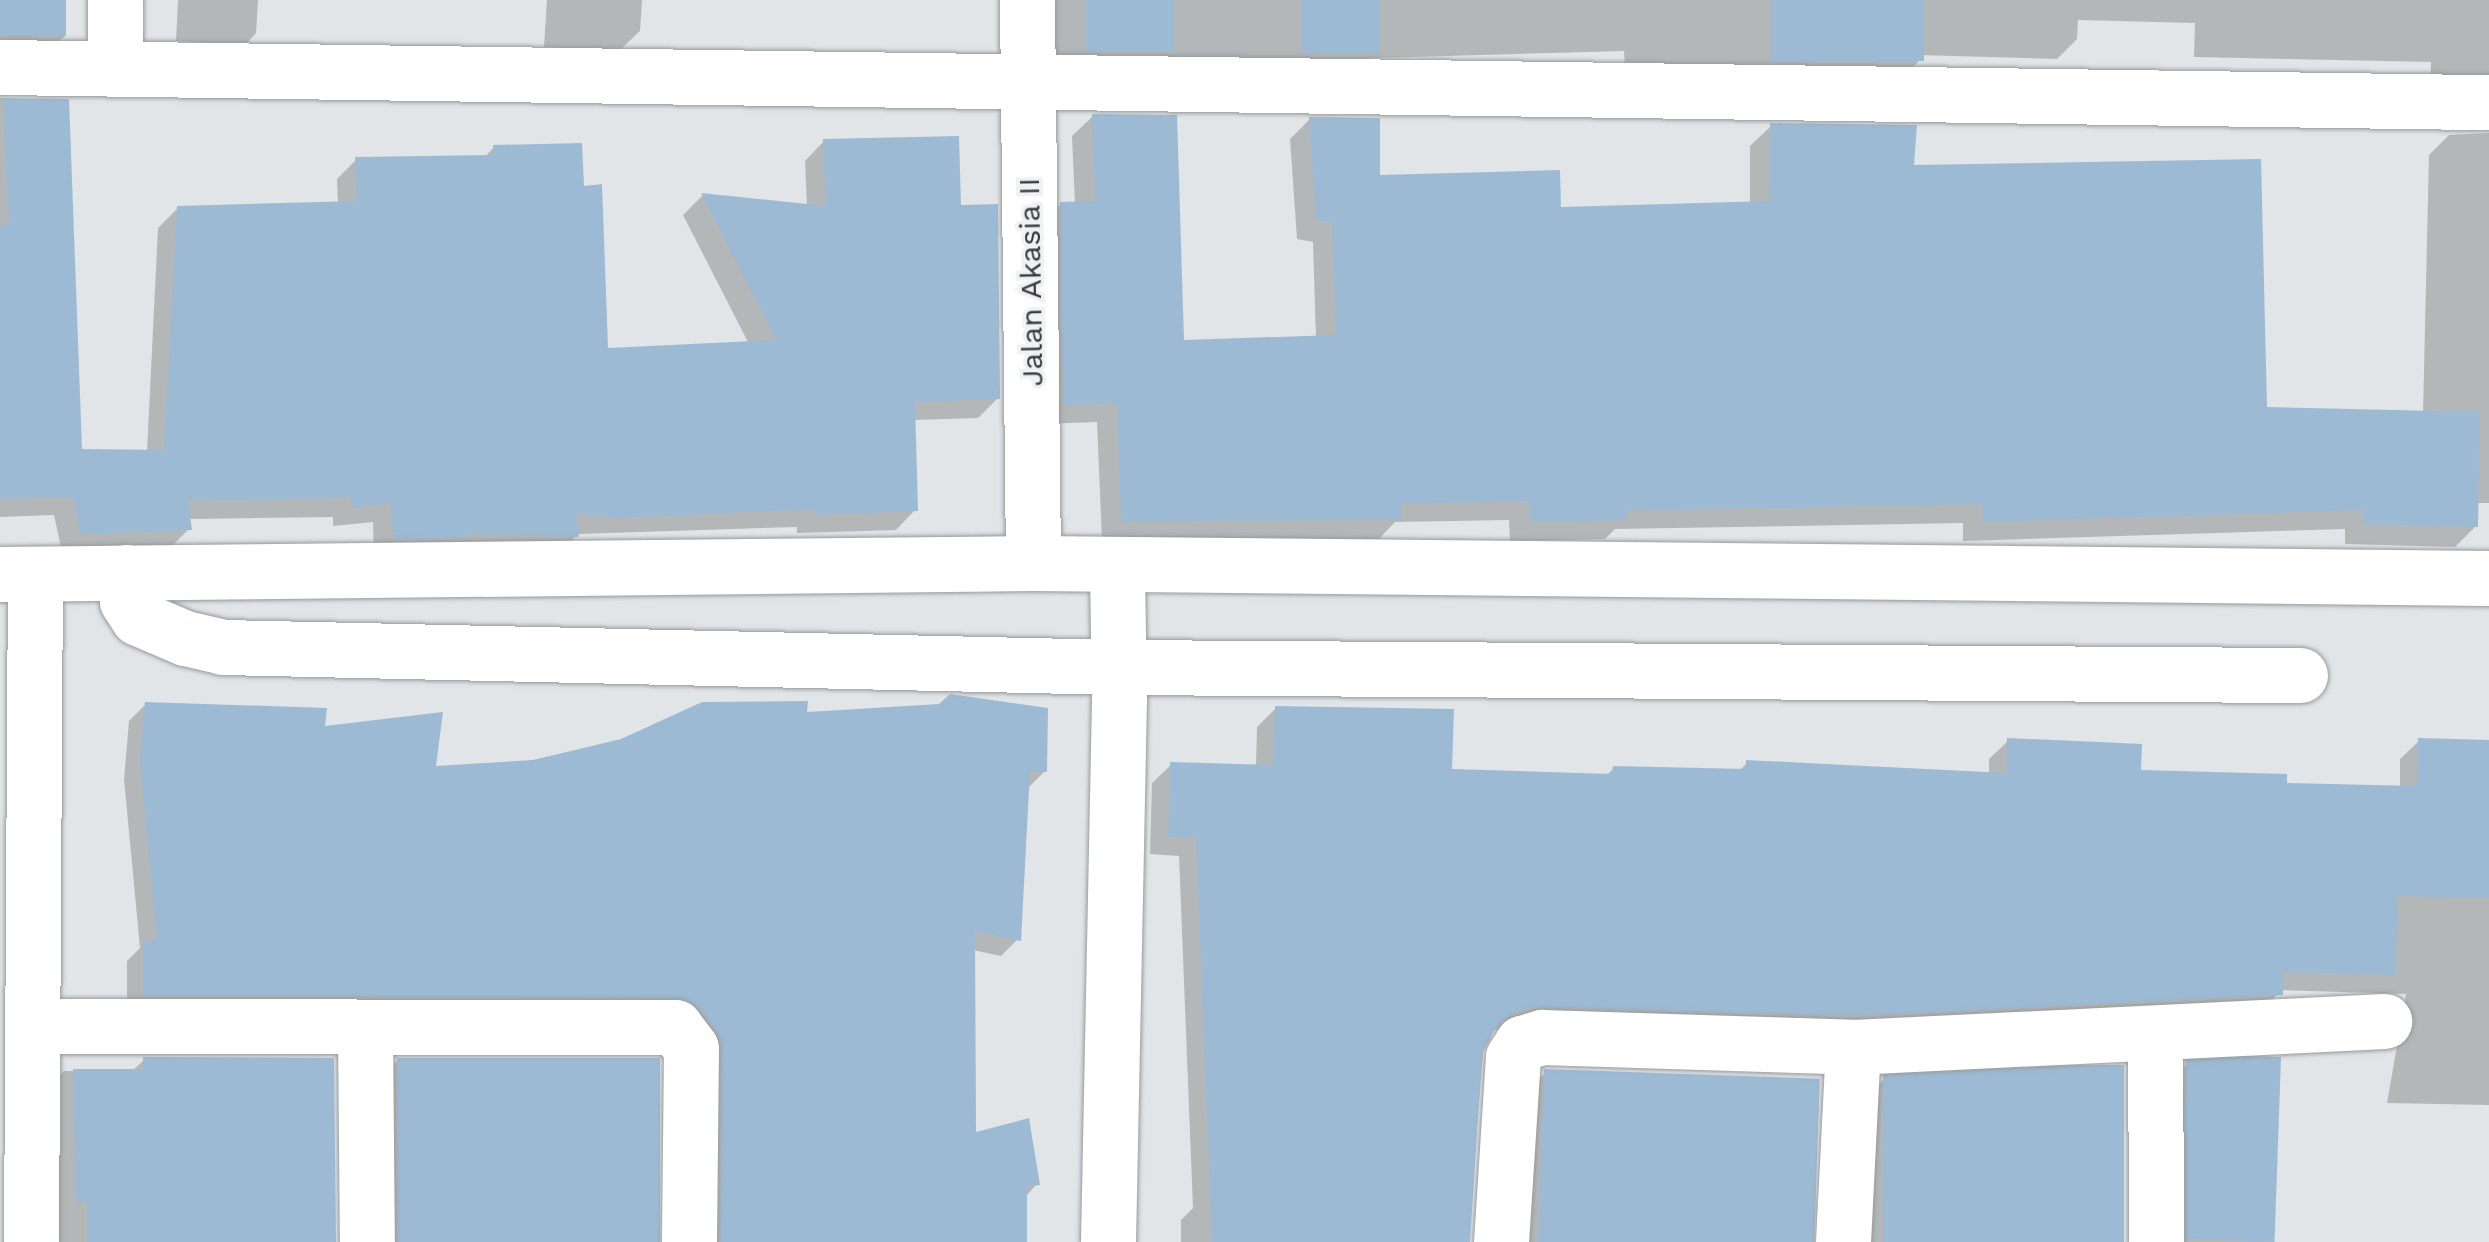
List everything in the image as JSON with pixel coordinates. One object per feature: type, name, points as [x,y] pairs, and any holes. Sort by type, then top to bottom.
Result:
[{"type":"street","points":[[115,0],[115,69]]},
{"type":"street","name":"Jalan Akasia II","points":[[1027,0],[1033,563]]},
{"type":"street","points":[[0,67],[2489,102]]},
{"type":"street","points":[[31,1242],[33,1026],[18,864],[17,574],[1033,563],[2489,578]]},
{"type":"street","points":[[1108,1242],[1117,564]]},
{"type":"street","points":[[126,572],[127,601],[138,618],[185,638],[223,647],[1118,668],[2300,675]]},
{"type":"street","points":[[1501,1242],[1514,1058],[1522,1043],[1542,1037],[1854,1047],[2384,1022]]},
{"type":"street","points":[[33,1026],[675,1027],[691,1048],[689,1242]]},
{"type":"street","points":[[365,1028],[367,1242]]},
{"type":"street","points":[[2155,1034],[2156,1242]]},
{"type":"street","points":[[1843,1242],[1854,1047]]},
{"type":"building","points":[[0,0],[66,0],[66,36],[0,36]]},
{"type":"building","points":[[1086,0],[1173,0],[1173,51],[1086,51]]},
{"type":"building","points":[[1301,0],[1380,0],[1380,54],[1301,54]]},
{"type":"building","points":[[1771,0],[1924,0],[1924,61],[1771,61]]},
{"type":"building","points":[[3,98],[69,99],[82,449],[164,450],[177,206],[357,201],[355,157],[494,155],[493,145],[582,143],[584,186],[602,184],[608,348],[776,340],[701,193],[826,206],[823,139],[959,136],[961,205],[998,204],[1000,399],[915,402],[918,511],[816,515],[815,509],[617,518],[577,513],[579,537],[466,534],[467,538],[393,539],[391,503],[352,508],[351,498],[188,500],[192,530],[81,534],[73,497],[0,499],[0,226],[9,226]]},
{"type":"building","points":[[1092,114],[1177,115],[1184,340],[1336,335],[1332,222],[1316,220],[1309,117],[1380,118],[1380,175],[1560,170],[1561,207],[1769,201],[1770,123],[1917,125],[1914,165],[2261,159],[2267,407],[2480,412],[2478,527],[2364,524],[2364,510],[1983,522],[1982,504],[1628,510],[1628,520],[1530,522],[1529,501],[1401,504],[1402,520],[1121,521],[1117,403],[1063,405],[1060,202],[1095,201]]},
{"type":"building","points":[[950,694],[1048,708],[1047,772],[1030,771],[1021,941],[975,931],[976,1132],[1029,1118],[1040,1185],[1027,1186],[1027,1242],[720,1242],[722,1048],[716,1029],[688,999],[143,995],[143,941],[157,940],[140,761],[145,702],[327,708],[325,726],[443,712],[436,766],[533,760],[621,739],[702,702],[808,701],[807,712],[939,704]]},
{"type":"building","points":[[1275,706],[1454,709],[1452,769],[1612,774],[1613,766],[1746,769],[1746,760],[2006,773],[2007,738],[2142,744],[2141,770],[2287,774],[2287,783],[2417,786],[2418,738],[2489,740],[2489,898],[2398,896],[2395,975],[2284,972],[2283,995],[1853,1016],[1533,1007],[1513,1013],[1497,1025],[1482,1054],[1470,1242],[1212,1242],[1196,838],[1168,837],[1170,762],[1273,765]]},
{"type":"building","points":[[2186,1054],[2281,1057],[2275,1242],[2180,1239]]},
{"type":"building","points":[[143,1057],[334,1058],[336,1242],[87,1242],[87,1202],[76,1202],[73,1069],[143,1069]]},
{"type":"building","points":[[397,1058],[660,1058],[660,1242],[397,1242]]},
{"type":"building","points":[[1883,1065],[2124,1065],[2124,1242],[1883,1242]]},
{"type":"building","points":[[1544,1069],[1820,1079],[1814,1242],[1538,1242]]}]
